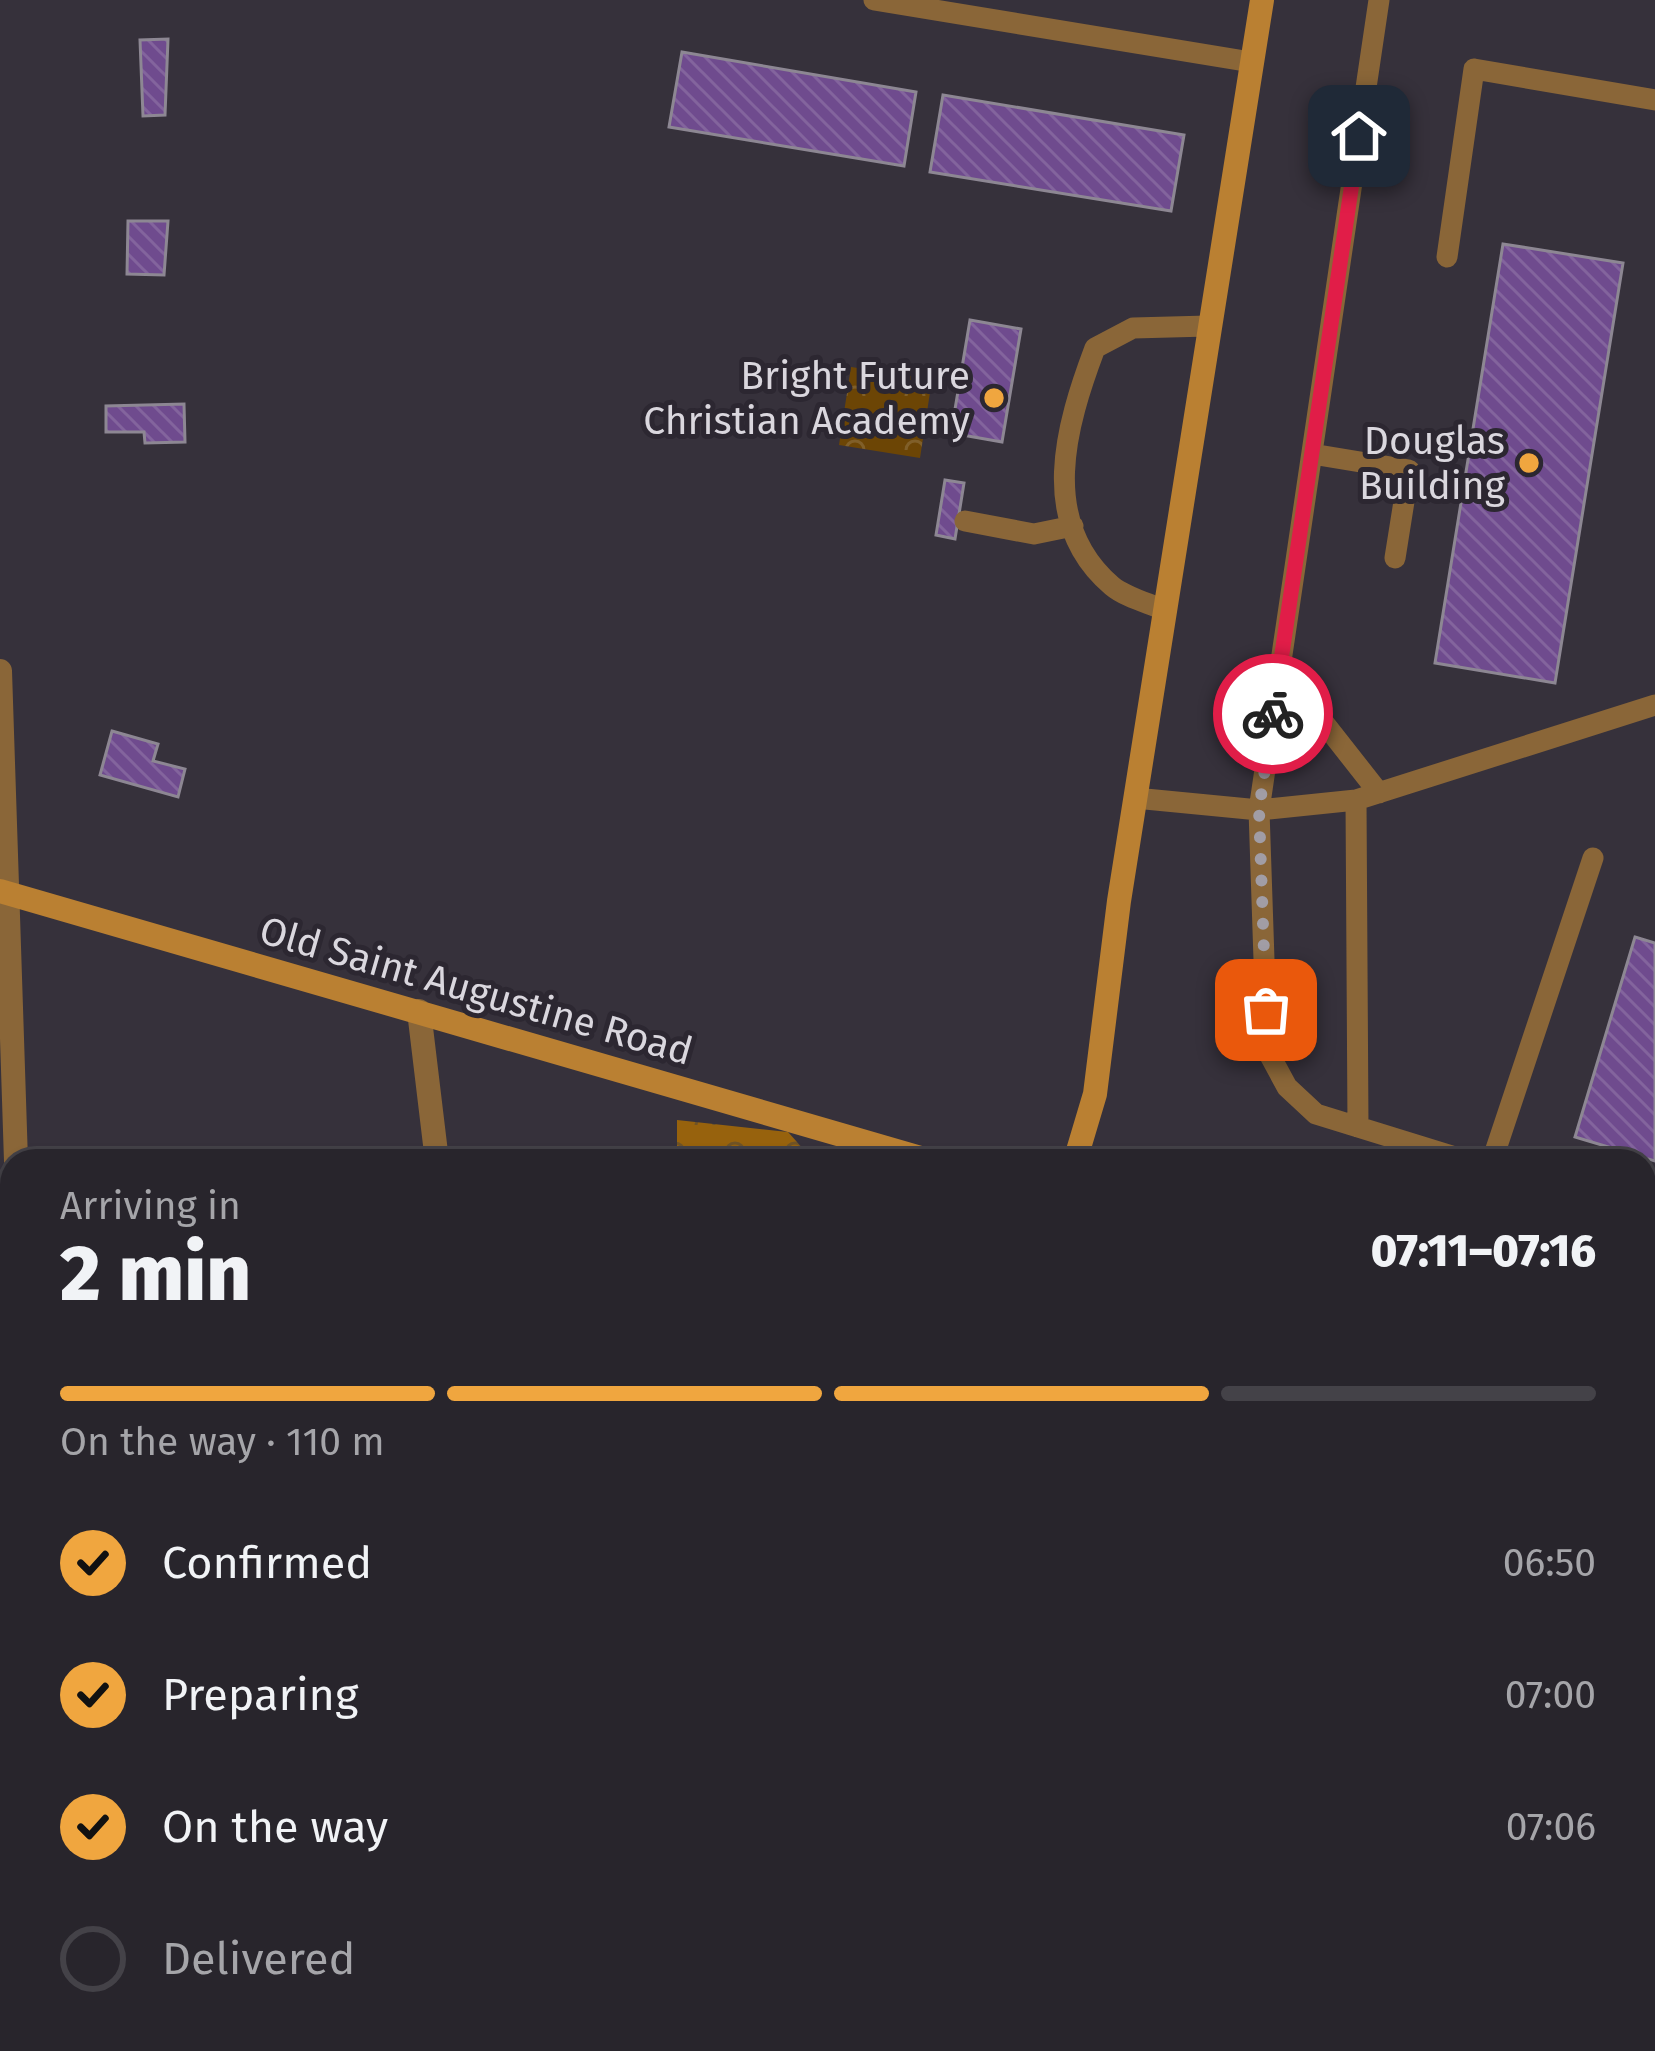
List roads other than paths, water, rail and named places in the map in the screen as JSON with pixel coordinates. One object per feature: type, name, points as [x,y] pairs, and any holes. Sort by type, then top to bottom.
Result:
[{"type":"street","points":[[1079,1149],[1095,1094],[1135,798],[1262,0]]},
{"type":"street","points":[[0,670],[15,1149]]},
{"type":"street","name":"Old Saint Augustine Road","points":[[4,892],[418,1011],[859,1149]]},
{"type":"street","points":[[418,1011],[435,1149]]},
{"type":"lane","points":[[874,0],[1251,62]]},
{"type":"lane","points":[[1379,0],[1259,810],[1267,1050],[1287,1087],[1316,1114],[1429,1149]]},
{"type":"lane","points":[[1447,257],[1474,69],[1655,100]]},
{"type":"lane","points":[[1164,610],[1114,588],[1088,556],[1073,526],[1062,479],[1066,425],[1095,348],[1133,328],[1208,326]]},
{"type":"lane","points":[[1312,454],[1409,470],[1394,558]]},
{"type":"lane","points":[[965,521],[1034,534],[1073,526]]},
{"type":"lane","points":[[1280,667],[1379,793]]},
{"type":"lane","points":[[1135,798],[1259,810],[1355,800],[1655,705]]},
{"type":"lane","points":[[1355,800],[1358,1127]]},
{"type":"lane","points":[[1496,1149],[1593,858]]},
{"type":"place","name":"Bright Future Christian Academy","points":[[994,398]]},
{"type":"place","name":"Douglas Building","points":[[1529,463]]}]
